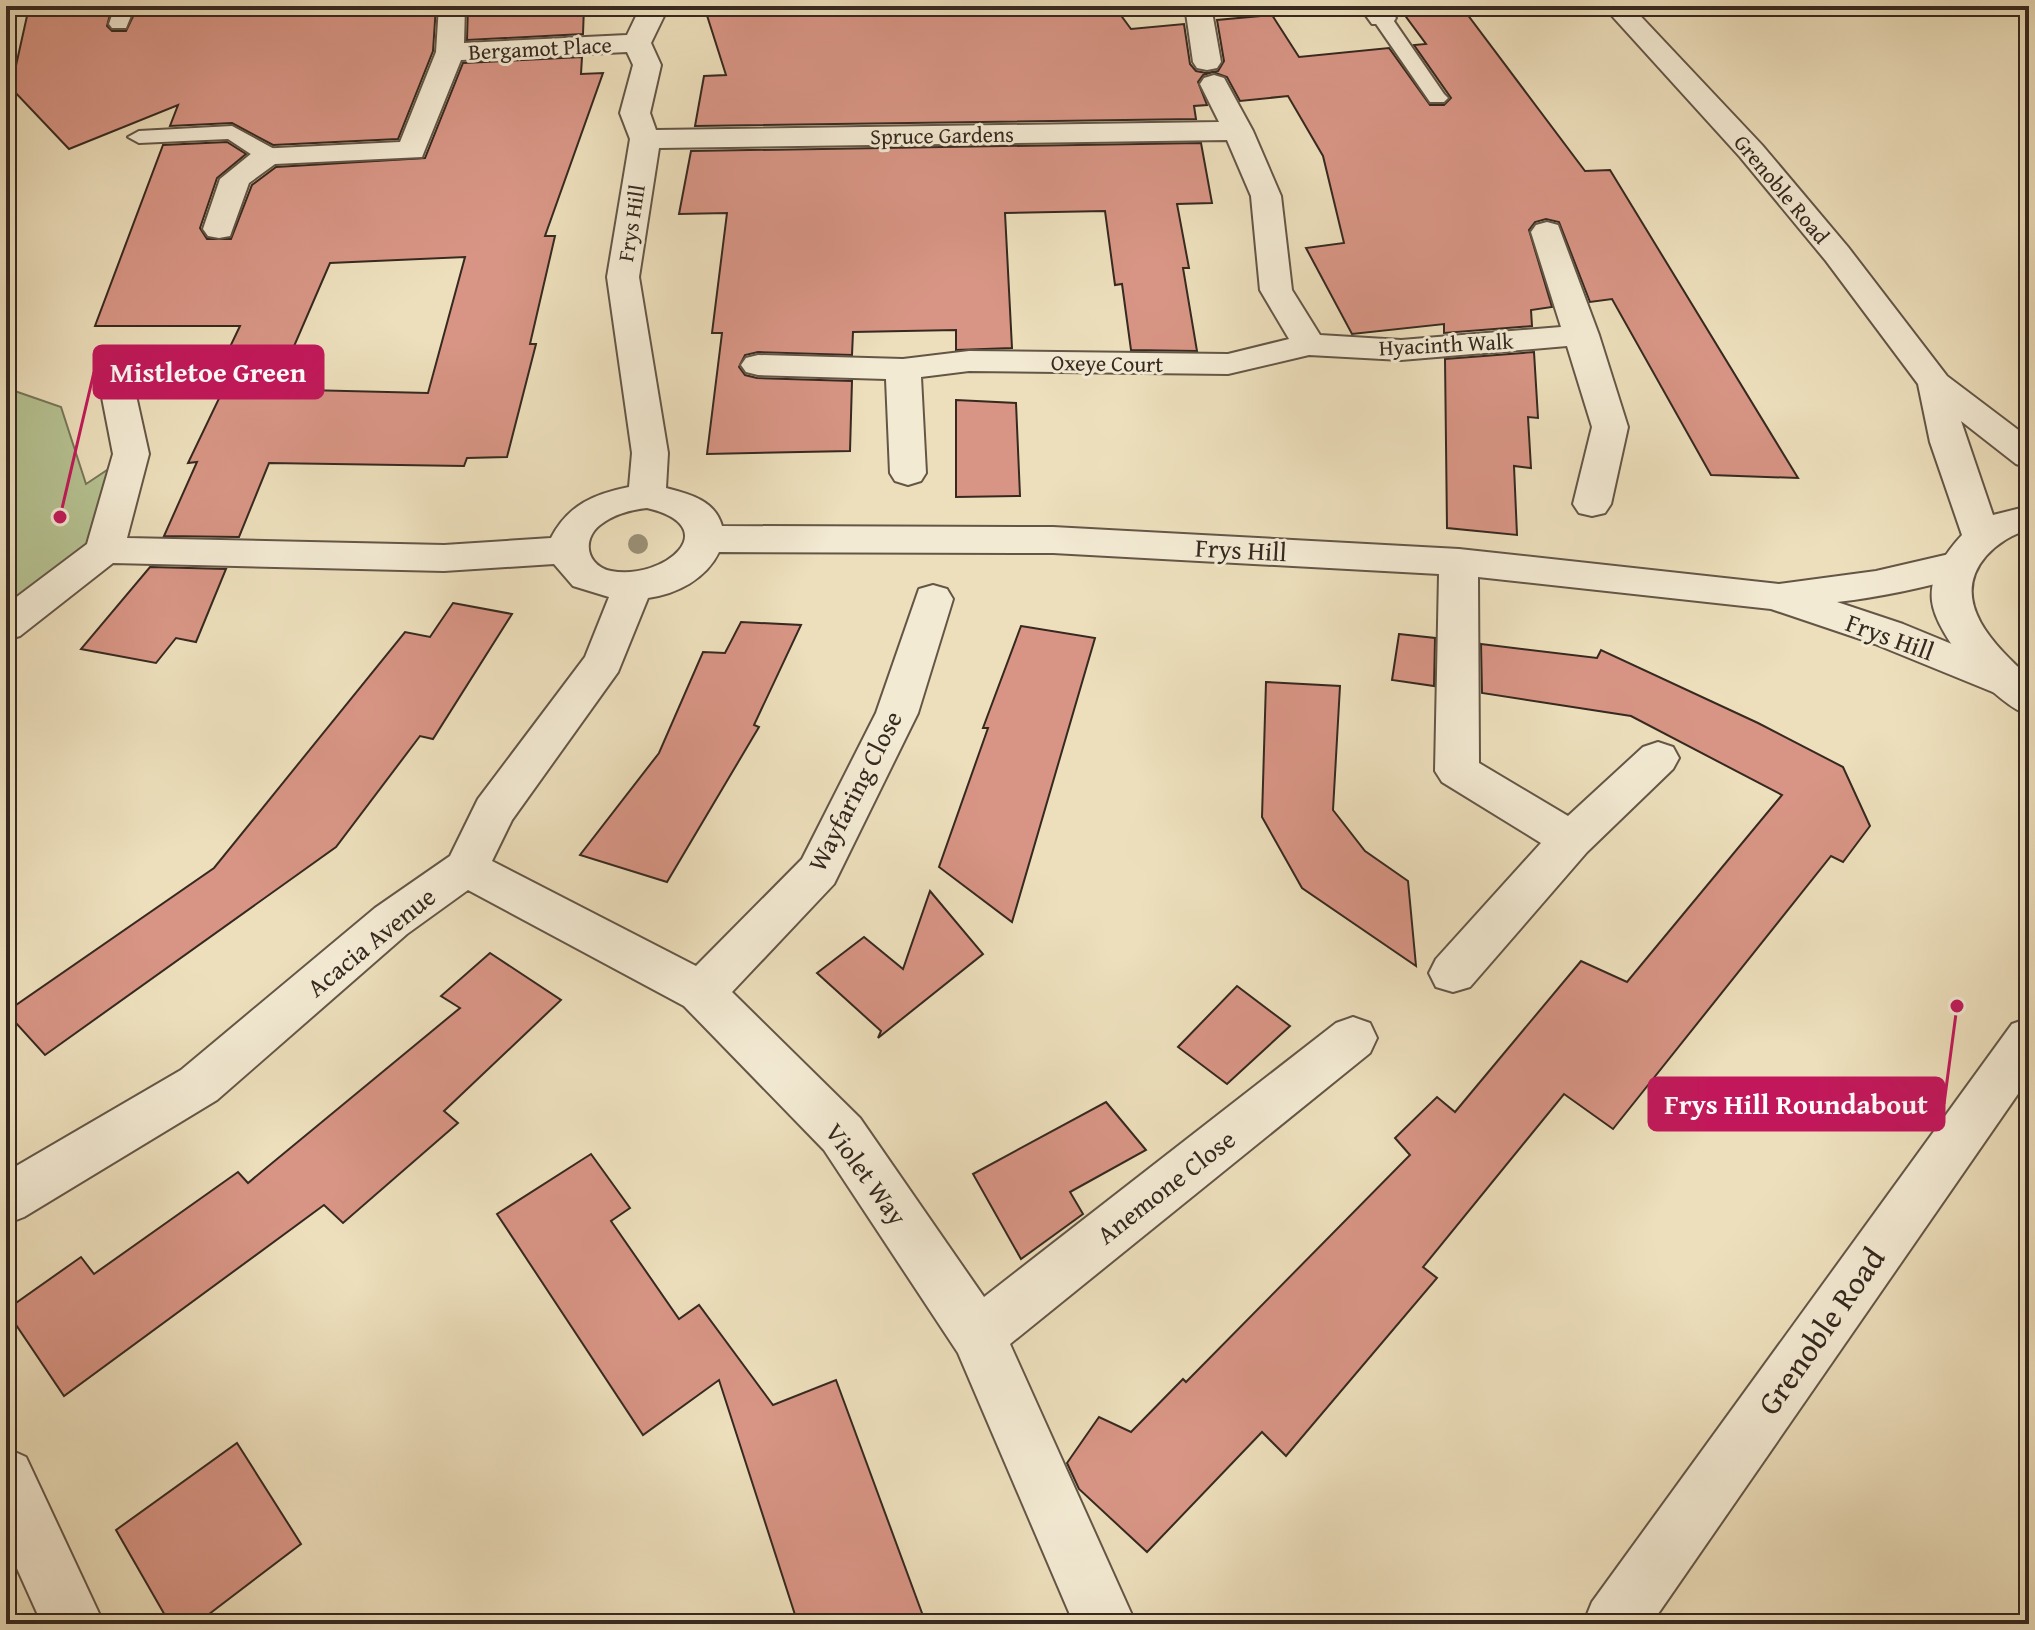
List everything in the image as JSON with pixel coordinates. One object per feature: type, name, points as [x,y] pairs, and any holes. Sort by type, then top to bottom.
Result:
[{"type":"street","points":[[450,52],[452,6]]},
{"type":"street","name":"Frys Hill","points":[[647,496],[650,453],[623,277],[645,139],[635,113],[647,65],[637,43],[652,12],[649,6]]},
{"type":"street","points":[[1198,6],[1210,73],[1266,196],[1276,290],[1309,345]]},
{"type":"street","name":"Grenoble Road","points":[[1616,6],[1751,151],[1837,254],[1935,383],[2029,456]]},
{"type":"street","name":"Bergamot Place","points":[[268,155],[411,151],[450,52],[637,43]]},
{"type":"street","name":"Spruce Gardens","points":[[645,139],[1238,131]]},
{"type":"street","points":[[219,229],[235,179],[268,155]]},
{"type":"street","points":[[1547,232],[1610,427],[1592,504]]},
{"type":"street","name":"Hyacinth Walk","points":[[1309,345],[1401,350],[1582,335]]},
{"type":"street","name":"Oxeye Court","points":[[758,365],[903,369],[969,361],[1228,364],[1309,345]]},
{"type":"street","points":[[903,369],[908,473]]},
{"type":"street","points":[[6,626],[104,550],[131,454],[116,382]]},
{"type":"street","name":"Grenoble Road","points":[[1935,383],[1970,550]]},
{"type":"street","points":[[647,496],[669,498],[688,506],[701,518],[707,539],[700,555],[687,569],[667,581],[632,588],[608,586],[588,578],[574,566],[569,550],[576,528],[590,514],[609,504],[647,496]]},
{"type":"street","name":"Frys Hill","points":[[1774,596],[1876,584],[1970,550],[2029,518]]},
{"type":"street","name":"Frys Hill","points":[[707,539],[1053,540],[1459,562],[1774,596],[1889,634],[2017,691]]},
{"type":"street","points":[[104,550],[444,558],[569,550]]},
{"type":"street","points":[[1970,550],[1951,602],[1972,642],[2017,691]]},
{"type":"street","points":[[1459,562],[1457,771],[1571,840]]},
{"type":"street","name":"Acacia Avenue","points":[[6,1200],[199,1085],[391,921],[466,868],[494,811],[604,662],[632,588]]},
{"type":"street","name":"Wayfaring Close","points":[[701,992],[818,871],[897,713],[933,599]]},
{"type":"street","points":[[1453,973],[1571,840],[1658,758]]},
{"type":"street","name":"Violet Way","points":[[466,868],[701,992],[842,1134],[978,1335],[1105,1624]]},
{"type":"street","name":"Anemone Close","points":[[978,1335],[1353,1038]]},
{"type":"street","name":"Grenoble Road","points":[[1614,1624],[2029,1039]]},
{"type":"street","points":[[6,1477],[73,1624]]},
{"type":"lane","points":[[1377,12],[1437,98]]},
{"type":"lane","points":[[139,137],[232,132],[268,155]]},
{"type":"green space","points":[[6,388],[61,407],[86,484],[131,454],[104,550],[6,626]]},
{"type":"building","points":[[138,6],[436,6],[433,51],[398,139],[273,145],[232,123],[170,126],[178,105],[69,149],[11,88],[27,16],[112,7],[107,26],[112,31],[126,31]]},
{"type":"building","points":[[468,6],[584,6],[583,34],[467,40]]},
{"type":"building","points":[[704,6],[1114,6],[1131,29],[1184,24],[1190,64],[1196,71],[1206,73],[1218,71],[1224,61],[1217,20],[1272,15],[1299,57],[1389,48],[1430,105],[1444,105],[1451,98],[1414,45],[1426,44],[1398,6],[1461,6],[1585,171],[1610,170],[1798,478],[1711,475],[1612,299],[1590,302],[1559,222],[1546,219],[1535,222],[1529,230],[1552,307],[1531,310],[1532,326],[1444,333],[1444,324],[1352,334],[1306,248],[1344,243],[1323,156],[1288,96],[1240,101],[1227,77],[1213,72],[1203,75],[1198,82],[1207,105],[1194,106],[1196,119],[695,126],[704,76],[726,75]]},
{"type":"building","points":[[582,57],[581,74],[603,73],[545,236],[555,236],[530,344],[536,344],[507,457],[467,458],[464,466],[269,463],[239,537],[164,536],[197,462],[188,463],[224,388],[428,393],[465,257],[330,263],[282,374],[217,374],[240,326],[95,326],[163,145],[227,142],[246,154],[217,178],[200,228],[207,239],[231,239],[252,185],[276,167],[425,158],[463,63]]},
{"type":"building","points":[[1201,143],[1212,203],[1177,204],[1189,268],[1183,268],[1197,351],[1131,350],[1122,284],[1115,285],[1105,211],[1005,213],[1012,348],[956,350],[956,330],[853,332],[852,355],[758,352],[745,355],[739,367],[745,375],[757,378],[852,381],[850,451],[707,454],[722,333],[712,333],[727,213],[679,214],[691,151]]},
{"type":"building","points":[[1534,352],[1538,418],[1528,417],[1531,468],[1514,466],[1517,535],[1447,528],[1445,359]]},
{"type":"building","points":[[956,400],[1016,403],[1020,496],[956,497]]},
{"type":"building","points":[[150,567],[226,569],[196,642],[176,638],[156,663],[81,649]]},
{"type":"building","points":[[453,603],[512,614],[433,739],[420,736],[336,847],[45,1055],[6,1012],[214,868],[405,632],[430,637]]},
{"type":"building","points":[[741,622],[801,625],[754,725],[759,727],[667,882],[580,855],[659,753],[703,652],[725,653]]},
{"type":"building","points":[[1021,626],[1095,638],[1012,922],[939,867],[988,728],[983,728]]},
{"type":"building","points":[[1399,634],[1435,638],[1434,686],[1392,680]]},
{"type":"building","points":[[1481,644],[1597,658],[1601,650],[1758,723],[1843,767],[1870,826],[1843,862],[1831,856],[1613,1129],[1564,1094],[1423,1267],[1437,1278],[1286,1456],[1262,1432],[1147,1552],[1079,1489],[1067,1463],[1099,1417],[1131,1432],[1183,1379],[1186,1382],[1410,1155],[1395,1138],[1437,1097],[1455,1112],[1581,961],[1627,982],[1782,795],[1631,716],[1482,693]]},
{"type":"building","points":[[1266,682],[1340,686],[1333,810],[1365,851],[1408,881],[1416,966],[1302,888],[1262,817]]},
{"type":"building","points":[[930,891],[983,954],[878,1038],[881,1031],[817,973],[864,937],[903,969]]},
{"type":"building","points":[[490,953],[561,1000],[444,1111],[458,1123],[343,1223],[324,1205],[64,1396],[6,1310],[81,1257],[94,1274],[238,1172],[248,1183],[460,1008],[441,996]]},
{"type":"building","points":[[1237,986],[1290,1026],[1227,1084],[1178,1047]]},
{"type":"building","points":[[1106,1102],[1146,1150],[1070,1192],[1083,1214],[1021,1259],[973,1174]]},
{"type":"building","points":[[591,1154],[630,1208],[611,1221],[679,1319],[699,1305],[773,1405],[836,1380],[926,1624],[798,1624],[719,1380],[643,1435],[497,1214]]},
{"type":"building","points":[[237,1443],[301,1544],[196,1624],[170,1624],[116,1530]]},
{"type":"place","name":"Mistletoe Green","points":[[60,517]]},
{"type":"place","name":"Frys Hill Roundabout","points":[[1957,1006]]}]
